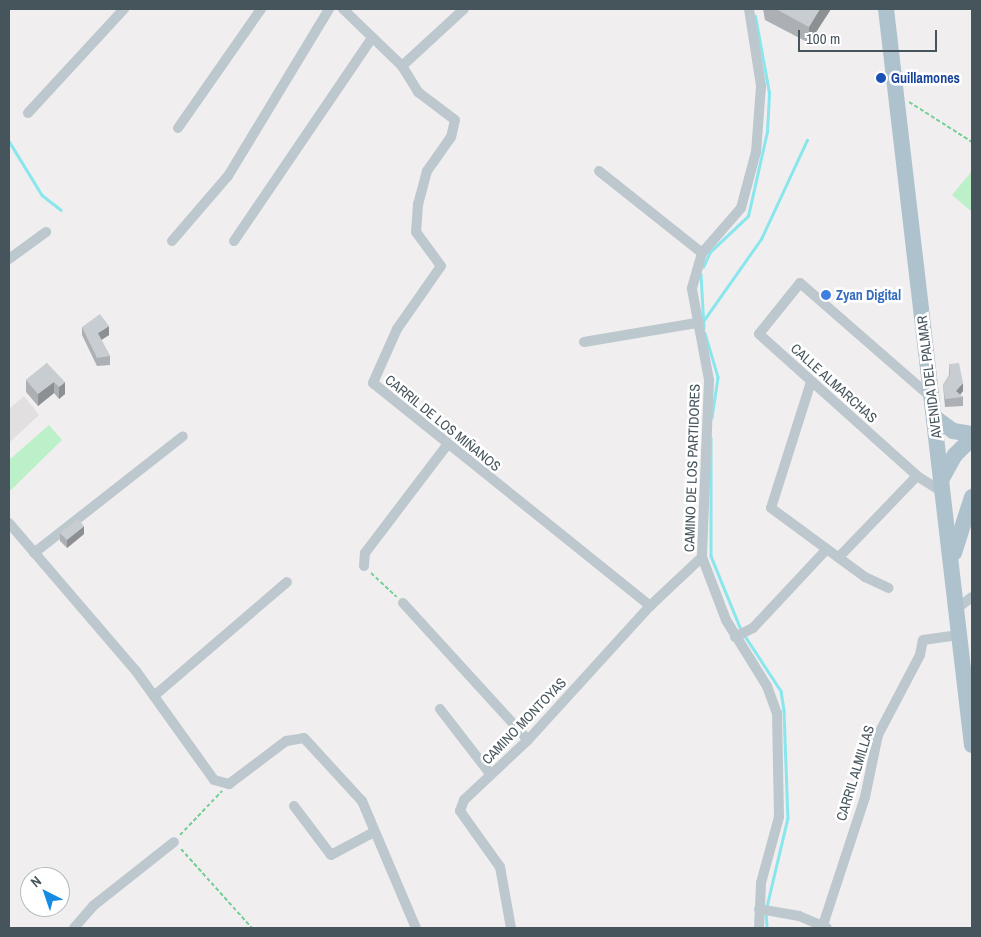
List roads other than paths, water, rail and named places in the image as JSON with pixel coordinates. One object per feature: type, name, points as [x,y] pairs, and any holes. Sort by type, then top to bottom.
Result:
[{"type":"main road","name":"AVENIDA DEL PALMAR","points":[[886,9],[972,746]]},
{"type":"main road","points":[[934,417],[953,431],[972,434]]},
{"type":"main road","points":[[942,486],[955,455],[972,438]]},
{"type":"main road","points":[[951,565],[967,519],[972,497]]},
{"type":"street","points":[[28,114],[124,9]]},
{"type":"street","points":[[178,128],[261,9]]},
{"type":"street","points":[[172,241],[228,176],[329,9]]},
{"type":"street","points":[[343,9],[402,66],[464,9]]},
{"type":"street","name":"CAMINO DE LOS PARTIDORES","points":[[749,9],[761,86],[756,152],[742,208],[702,253],[692,289],[696,323],[709,380],[702,556],[735,638],[772,695],[778,713],[779,817],[759,909],[759,928]]},
{"type":"street","points":[[234,241],[372,38]]},
{"type":"street","name":"CARRIL DE LOS MIÑANOS","points":[[402,66],[418,92],[452,115],[454,128],[427,171],[418,204],[416,232],[441,266],[397,329],[373,383],[447,445],[650,606]]},
{"type":"street","points":[[599,171],[702,253]]},
{"type":"street","points":[[9,259],[46,232]]},
{"type":"street","name":"CALLE ALMARCHAS","points":[[932,398],[800,283],[759,334],[916,476],[942,486]]},
{"type":"street","points":[[584,342],[696,323]]},
{"type":"street","points":[[811,382],[771,508],[827,549],[889,588]]},
{"type":"street","points":[[34,552],[183,436]]},
{"type":"street","points":[[364,566],[365,554],[447,445]]},
{"type":"street","points":[[839,557],[916,476]]},
{"type":"street","points":[[9,523],[154,696],[214,780],[229,784],[286,741],[304,738],[362,801],[416,928]]},
{"type":"street","points":[[735,638],[753,628],[827,549]]},
{"type":"street","name":"CAMINO MONTOYAS","points":[[511,928],[500,867],[460,811],[464,800],[528,740],[650,606],[702,556]]},
{"type":"street","points":[[154,696],[287,582]]},
{"type":"street","points":[[956,610],[972,597]]},
{"type":"street","points":[[403,603],[528,740]]},
{"type":"street","name":"CARRIL ALMILLAS","points":[[759,909],[825,927],[865,797],[878,735],[920,655],[923,640],[959,635]]},
{"type":"street","points":[[440,709],[491,775]]},
{"type":"street","points":[[294,806],[331,855],[374,832]]},
{"type":"street","points":[[74,928],[92,906],[174,842]]},
{"type":"waterway","points":[[703,267],[710,252],[748,216],[767,132],[769,93],[755,16]]},
{"type":"waterway","points":[[704,320],[761,239],[807,140]]},
{"type":"waterway","points":[[9,141],[42,195],[61,210]]},
{"type":"waterway","points":[[701,274],[704,328]]},
{"type":"waterway","points":[[705,333],[718,377],[712,418]]},
{"type":"waterway","points":[[711,438],[711,556],[742,632]]},
{"type":"waterway","points":[[745,636],[781,691],[784,711],[788,818],[767,907]]},
{"type":"waterway","points":[[766,912],[767,928]]},
{"type":"place","name":"Guillamones","points":[[881,78]]},
{"type":"place","name":"Zyan Digital","points":[[826,295]]}]
